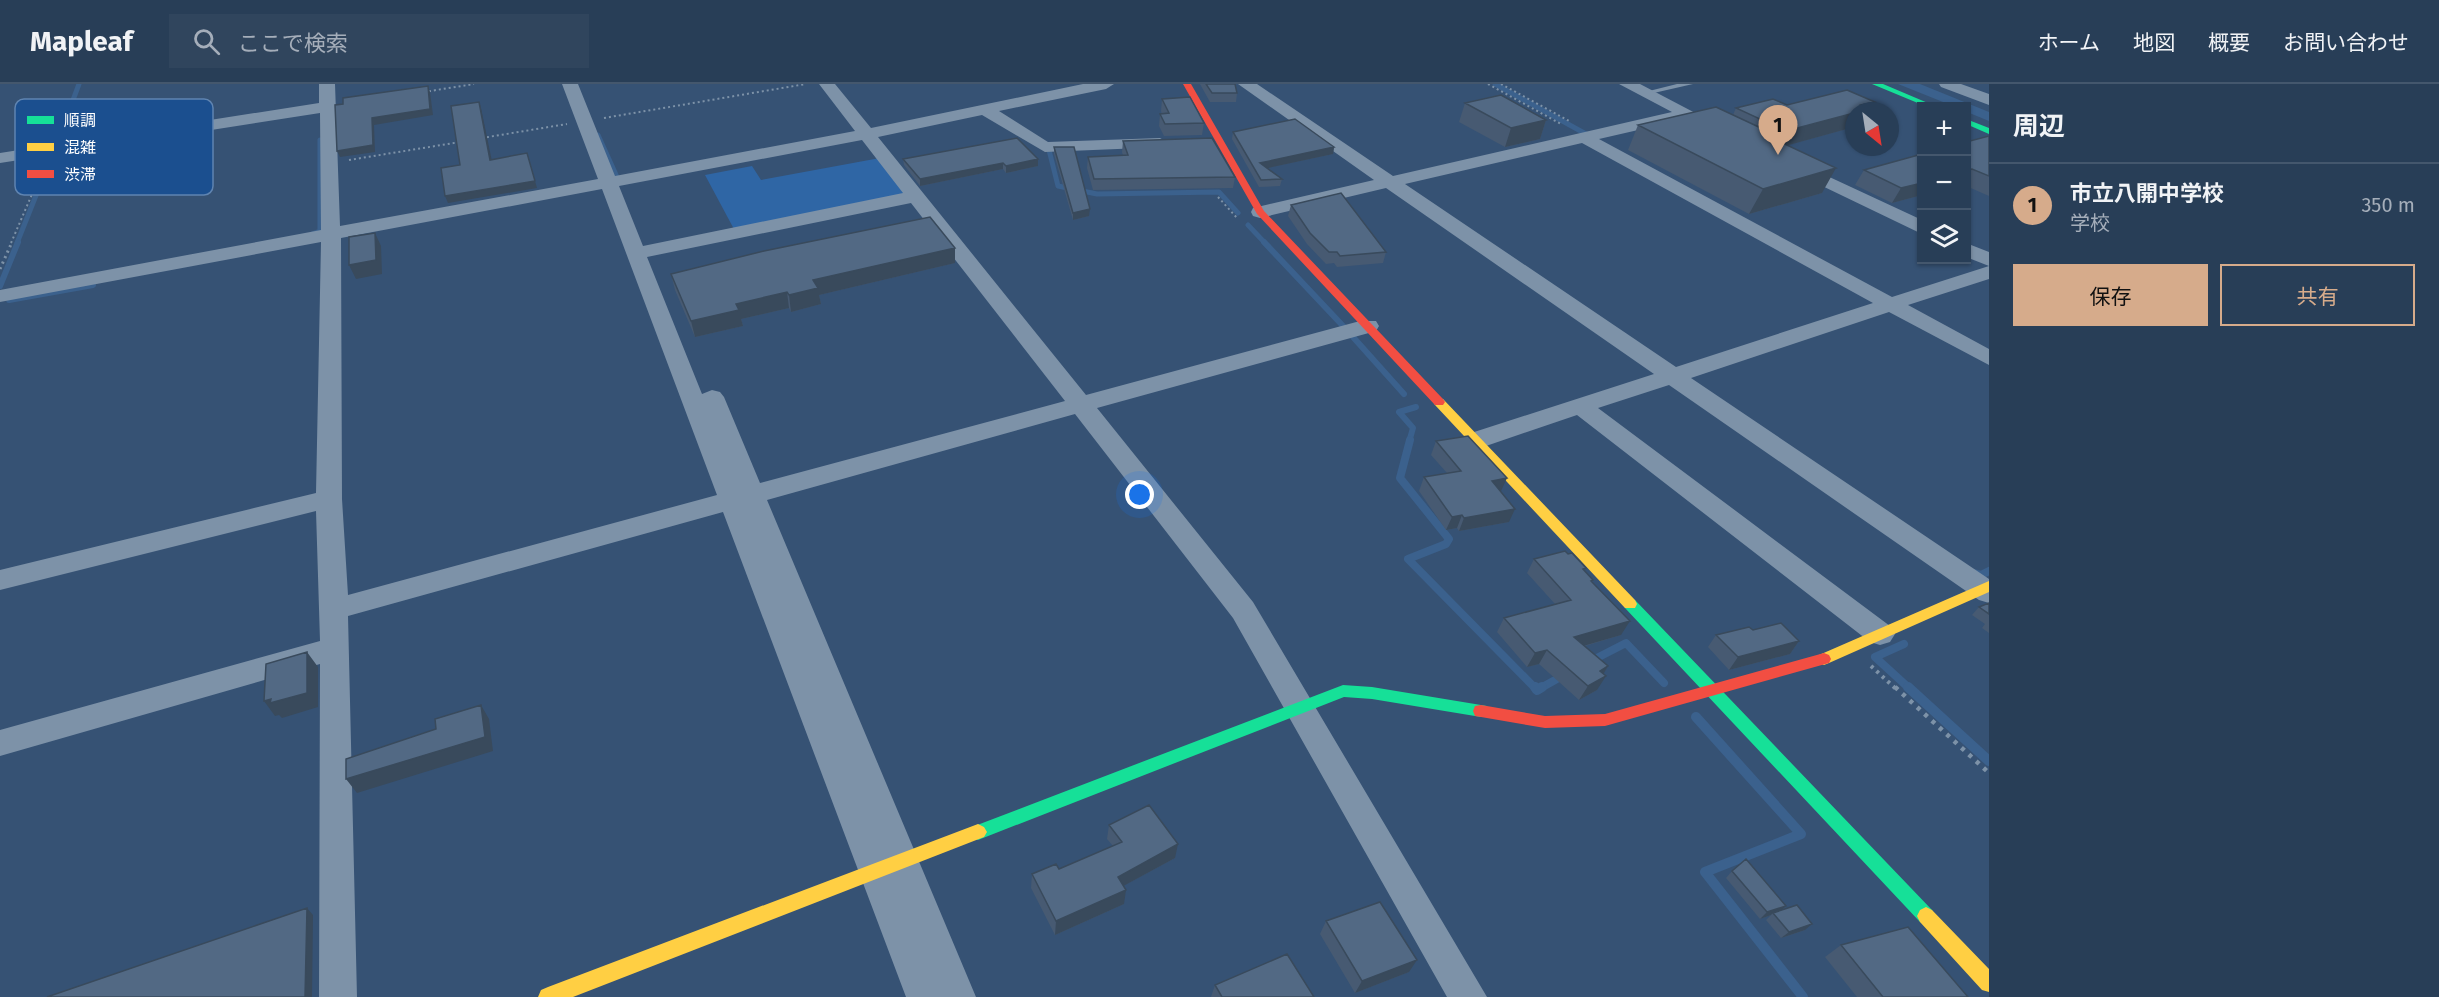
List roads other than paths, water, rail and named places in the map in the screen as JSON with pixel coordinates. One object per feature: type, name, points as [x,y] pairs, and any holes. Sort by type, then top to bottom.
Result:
[{"type":"street","points":[[327,84],[331,239],[329,499],[335,648],[338,997]]},
{"type":"street","points":[[570,84],[644,251],[889,865],[957,997]]},
{"type":"street","points":[[827,84],[1082,403],[1243,610],[1468,997]]},
{"type":"street","points":[[1,298],[616,187],[870,138],[1080,86],[1106,84]]},
{"type":"street","points":[[1187,84],[1260,212],[1989,983]]},
{"type":"street","points":[[1246,84],[1987,589]]},
{"type":"street","points":[[1627,84],[1709,124]]},
{"type":"street","points":[[1876,84],[1920,102]]},
{"type":"street","points":[[1947,84],[1989,100]]},
{"type":"street","points":[[213,125],[327,107]]},
{"type":"street","points":[[986,110],[1045,147],[1172,142]]},
{"type":"street","points":[[1260,212],[1688,114]]},
{"type":"street","points":[[1971,124],[1989,131]]},
{"type":"street","points":[[1590,136],[1896,303],[1989,358]]},
{"type":"street","points":[[1195,141],[1219,141]]},
{"type":"street","points":[[0,158],[15,156]]},
{"type":"street","points":[[1784,160],[1917,226]]},
{"type":"street","points":[[644,251],[916,196]]},
{"type":"street","points":[[1971,251],[1989,260]]},
{"type":"street","points":[[1477,440],[1989,272]]},
{"type":"street","points":[[1896,303],[1989,348]]},
{"type":"street","points":[[334,609],[1368,326]]},
{"type":"street","points":[[1580,406],[1880,634]]},
{"type":"street","points":[[0,580],[329,499]]},
{"type":"street","points":[[548,997],[1343,691],[1372,693],[1509,718],[1545,722],[1605,720],[1812,665],[1987,589]]},
{"type":"street","points":[[0,743],[335,648]]},
{"type":"street","points":[[889,865],[925,997]]},
{"type":"lane","points":[[1645,93],[1689,84]]},
{"type":"waterway","points":[[73,99],[79,84]]},
{"type":"waterway","points":[[1495,84],[1586,134]]},
{"type":"waterway","points":[[598,135],[617,177]]},
{"type":"waterway","points":[[312,234],[320,231],[320,140]]},
{"type":"waterway","points":[[1049,150],[1058,186],[1097,194],[1219,192],[1238,213]]},
{"type":"waterway","points":[[17,243],[36,195]]},
{"type":"waterway","points":[[1248,225],[1265,243]]},
{"type":"waterway","points":[[0,286],[18,242]]},
{"type":"waterway","points":[[1264,242],[1344,327]]},
{"type":"waterway","points":[[9,300],[93,285]]},
{"type":"waterway","points":[[1353,337],[1404,394]]},
{"type":"waterway","points":[[1409,442],[1413,428],[1399,412],[1416,407]]},
{"type":"waterway","points":[[1410,440],[1400,478],[1449,539],[1446,544],[1408,559],[1536,689]]},
{"type":"waterway","points":[[1973,573],[1981,575],[1989,571]]},
{"type":"waterway","points":[[1591,661],[1626,643],[1664,683]]},
{"type":"waterway","points":[[1904,644],[1875,657],[1910,689]]},
{"type":"waterway","points":[[1539,689],[1564,675]]},
{"type":"waterway","points":[[1535,687],[1537,690],[1542,687]]},
{"type":"waterway","points":[[1908,687],[1989,761]]},
{"type":"waterway","points":[[1696,717],[1801,834],[1705,872],[1803,997]]},
{"type":"place","name":"市立八開中学校","points":[[1778,155]]}]
